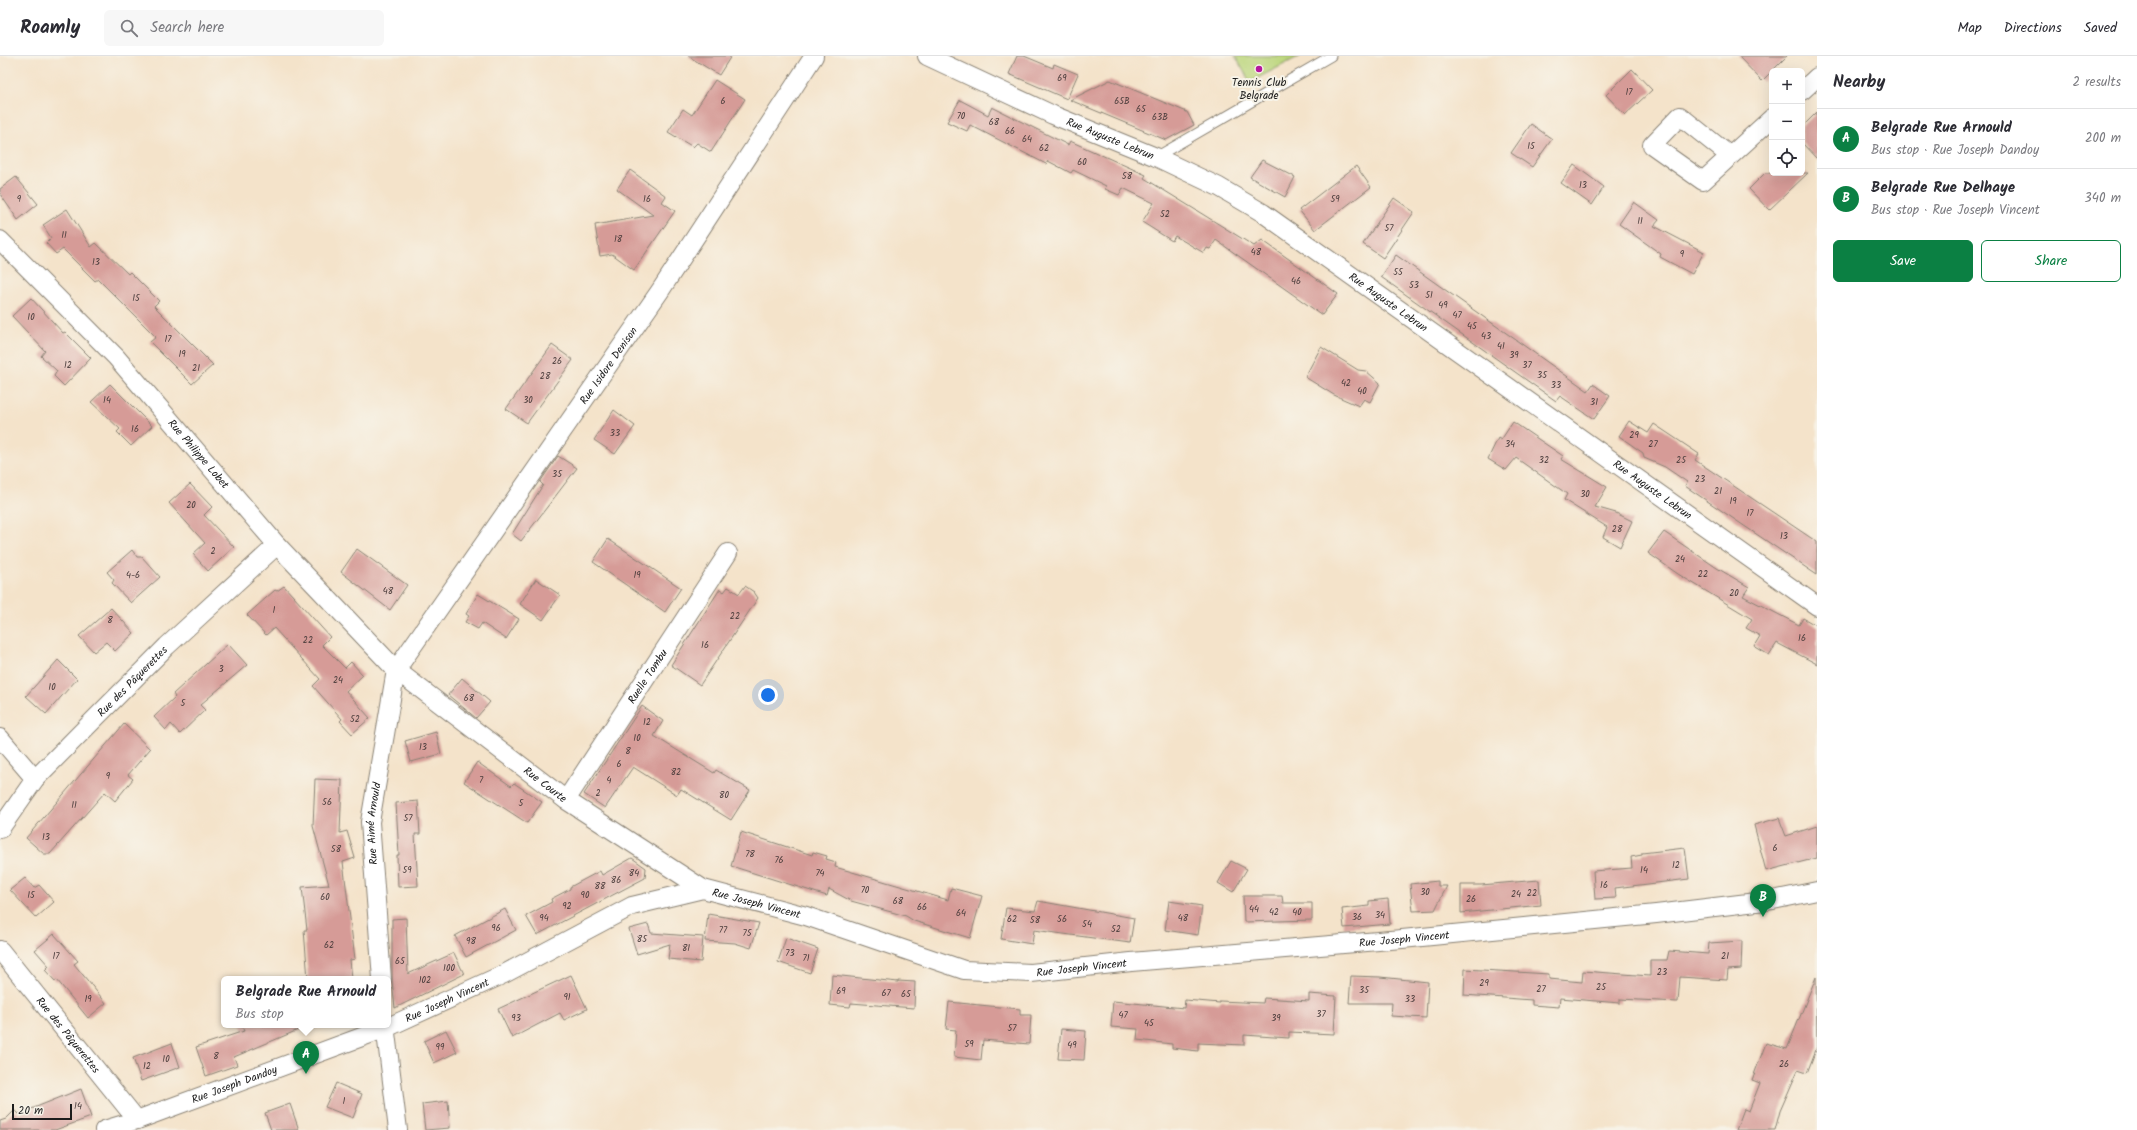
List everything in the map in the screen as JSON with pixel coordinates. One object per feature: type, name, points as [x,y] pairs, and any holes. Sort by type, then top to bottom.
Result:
[{"type":"street","name":"Rue Isidore Denison","points":[[396,670],[660,291],[814,56]]},
{"type":"street","name":"Rue Auguste Lebrun","points":[[927,56],[1053,115],[1156,157],[1219,187],[1263,213],[1817,606]]},
{"type":"street","points":[[1805,88],[1817,77]]},
{"type":"street","points":[[1730,156],[1769,121]]},
{"type":"street","name":"Rue Philippe Lobet","points":[[0,240],[116,357],[276,545],[396,670]]},
{"type":"street","name":"Rue des Pâquerettes","points":[[0,829],[35,779],[167,646],[276,545]]},
{"type":"street","name":"Ruelle Tombu","points":[[566,800],[728,553]]},
{"type":"street","name":"Rue Courte","points":[[396,670],[566,800],[703,889]]},
{"type":"street","name":"Rue Aimé Arnould","points":[[382,976],[370,822],[396,670]]},
{"type":"street","points":[[0,738],[35,779]]},
{"type":"street","name":"Rue Joseph Vincent","points":[[391,1024],[504,974],[632,906],[703,889],[806,916],[964,970],[1032,973],[1131,962],[1402,939],[1656,914],[1773,900],[1817,890]]},
{"type":"street","name":"Rue des Pâquerettes","points":[[0,950],[137,1120]]},
{"type":"street","name":"Rue Joseph Dandoy","points":[[104,1130],[137,1120],[382,1028]]},
{"type":"street","points":[[385,1028],[398,1130]]},
{"type":"lane","points":[[1156,157],[1331,56]]},
{"type":"green space","name":"Tennis Club Belgrade","points":[[1235,56],[1300,56],[1250,82]]},
{"type":"building","points":[[688,56],[731,56],[719,75]]},
{"type":"building","points":[[1017,56],[1024,56],[1053,68],[1054,64],[1078,74],[1067,99],[1009,74]]},
{"type":"building","points":[[1738,56],[1787,56],[1775,68],[1769,68],[1769,74],[1762,81]]},
{"type":"building","points":[[1632,69],[1652,90],[1625,115],[1606,95]]},
{"type":"building","points":[[715,80],[745,99],[711,152],[697,143],[693,147],[668,132],[683,109],[692,115]]},
{"type":"building","points":[[1110,80],[1187,112],[1194,125],[1166,140],[1070,100]]},
{"type":"building","points":[[960,100],[988,115],[992,107],[1068,145],[1070,141],[1146,175],[1144,178],[1254,246],[1262,240],[1338,294],[1322,315],[1216,240],[1210,249],[1207,248],[1204,253],[1175,236],[1172,241],[1142,222],[1154,203],[1123,188],[1119,195],[1105,189],[1106,186],[1073,170],[1071,173],[1048,161],[1046,164],[970,125],[967,131],[947,122]]},
{"type":"building","points":[[1817,112],[1817,159],[1805,146],[1805,124]]},
{"type":"building","points":[[1531,124],[1552,139],[1532,167],[1511,153]]},
{"type":"building","points":[[1262,160],[1295,177],[1285,197],[1250,177]]},
{"type":"building","points":[[1574,165],[1604,187],[1592,205],[1561,183]]},
{"type":"building","points":[[1356,166],[1371,187],[1315,230],[1299,210]]},
{"type":"building","points":[[630,170],[666,196],[662,202],[675,211],[634,270],[612,254],[600,256],[595,225],[653,215],[617,189]]},
{"type":"building","points":[[1765,173],[1769,173],[1769,176],[1805,176],[1769,210],[1749,189]]},
{"type":"building","points":[[16,177],[38,204],[18,220],[0,194],[0,189]]},
{"type":"building","points":[[1394,198],[1414,212],[1383,258],[1363,244]]},
{"type":"building","points":[[1634,202],[1659,220],[1654,226],[1704,252],[1692,274],[1660,257],[1661,254],[1619,224]]},
{"type":"building","points":[[67,209],[91,247],[96,243],[128,274],[130,272],[159,301],[154,306],[213,365],[192,384],[150,342],[156,337],[98,279],[95,281],[63,249],[56,254],[46,243],[51,238],[43,225]]},
{"type":"building","points":[[1396,255],[1588,391],[1593,384],[1610,396],[1594,419],[1560,396],[1556,401],[1381,277]]},
{"type":"building","points":[[31,298],[63,333],[65,332],[91,358],[64,386],[54,376],[57,371],[41,356],[45,351],[12,316]]},
{"type":"building","points":[[552,345],[573,360],[527,423],[506,409]]},
{"type":"building","points":[[1321,347],[1358,370],[1366,371],[1380,383],[1370,402],[1364,399],[1359,406],[1334,395],[1305,377]]},
{"type":"building","points":[[110,384],[152,426],[131,446],[117,432],[120,429],[91,402]]},
{"type":"building","points":[[614,410],[635,426],[615,454],[594,440]]},
{"type":"building","points":[[1629,421],[1648,433],[1654,424],[1699,454],[1695,460],[1817,542],[1817,575],[1685,486],[1687,482],[1665,467],[1644,458],[1643,453],[1619,436]]},
{"type":"building","points":[[1513,422],[1563,456],[1561,459],[1607,487],[1595,507],[1616,513],[1632,521],[1620,547],[1603,537],[1607,527],[1564,500],[1567,494],[1516,458],[1506,470],[1488,459],[1498,438],[1501,440]]},
{"type":"building","points":[[558,456],[577,468],[521,541],[512,534],[543,485],[540,482]]},
{"type":"building","points":[[190,484],[212,507],[204,515],[234,547],[208,571],[193,554],[205,543],[169,503]]},
{"type":"building","points":[[1664,532],[1717,568],[1749,587],[1743,596],[1799,625],[1803,618],[1817,626],[1817,664],[1777,643],[1769,655],[1754,646],[1760,636],[1746,628],[1752,619],[1678,574],[1648,553]]},
{"type":"building","points":[[608,539],[681,588],[665,612],[593,562]]},
{"type":"building","points":[[357,549],[407,585],[390,610],[341,572]]},
{"type":"building","points":[[132,550],[137,557],[142,557],[160,577],[131,603],[112,583],[114,580],[107,572]]},
{"type":"building","points":[[536,579],[560,595],[543,620],[520,604]]},
{"type":"building","points":[[284,586],[330,637],[322,645],[345,668],[351,662],[363,675],[346,691],[370,718],[352,734],[340,721],[342,719],[313,686],[320,679],[274,628],[266,635],[247,615],[275,590],[277,591]]},
{"type":"building","points":[[745,586],[754,592],[758,598],[700,685],[671,665],[720,589],[724,592],[728,587],[739,594]]},
{"type":"building","points":[[478,594],[519,619],[506,639],[482,623],[478,629],[465,622],[469,616],[466,614]]},
{"type":"building","points":[[111,608],[134,633],[115,651],[106,642],[94,652],[79,636]]},
{"type":"building","points":[[228,644],[247,665],[200,705],[205,710],[180,734],[171,724],[166,730],[154,717],[175,697],[173,694]]},
{"type":"building","points":[[58,660],[77,679],[46,714],[26,696]]},
{"type":"building","points":[[462,678],[490,702],[476,718],[448,695]]},
{"type":"building","points":[[642,706],[663,721],[654,736],[714,773],[716,770],[750,790],[731,820],[681,789],[677,795],[633,767],[605,808],[584,794]]},
{"type":"building","points":[[124,724],[150,749],[128,775],[133,779],[115,801],[105,792],[50,854],[44,854],[26,838]]},
{"type":"building","points":[[436,732],[441,754],[411,762],[405,741]]},
{"type":"building","points":[[477,762],[511,786],[514,783],[542,802],[527,823],[464,782]]},
{"type":"building","points":[[315,779],[342,780],[340,833],[347,831],[355,858],[343,862],[355,959],[350,960],[352,976],[308,976],[304,930],[307,930],[302,887],[329,885],[313,826]]},
{"type":"building","points":[[418,801],[420,834],[415,834],[418,886],[398,887],[397,855],[399,855],[396,803]]},
{"type":"building","points":[[1779,818],[1786,836],[1817,826],[1817,858],[1766,871],[1754,825]]},
{"type":"building","points":[[741,832],[812,855],[813,852],[827,856],[826,859],[836,862],[835,867],[948,900],[951,888],[982,896],[970,938],[914,921],[906,916],[851,901],[829,889],[827,896],[731,866]]},
{"type":"building","points":[[1685,848],[1689,879],[1615,888],[1616,898],[1595,899],[1593,871],[1632,868],[1631,857],[1642,855],[1642,853]]},
{"type":"building","points":[[632,858],[646,868],[645,878],[537,935],[526,916],[552,902],[551,899],[570,889],[570,887],[600,871],[602,875]]},
{"type":"building","points":[[1231,861],[1247,869],[1233,892],[1218,883]]},
{"type":"building","points":[[25,878],[34,888],[39,885],[54,902],[36,918],[10,890]]},
{"type":"building","points":[[1539,880],[1541,905],[1461,913],[1461,885],[1481,885]]},
{"type":"building","points":[[1438,881],[1438,886],[1447,886],[1435,910],[1413,911],[1410,884]]},
{"type":"building","points":[[1243,896],[1282,896],[1283,903],[1312,903],[1312,920],[1244,922]]},
{"type":"building","points":[[1388,899],[1390,924],[1344,928],[1342,909],[1369,906],[1369,901]]},
{"type":"building","points":[[1038,901],[1134,918],[1130,943],[1034,930],[1032,944],[1001,939],[1006,908],[1035,911]]},
{"type":"building","points":[[1169,901],[1202,906],[1198,935],[1165,930]]},
{"type":"building","points":[[505,909],[516,930],[466,957],[455,936]]},
{"type":"building","points":[[708,914],[759,923],[751,948],[735,943],[705,941]]},
{"type":"building","points":[[406,918],[408,974],[454,953],[464,974],[395,1008],[392,981],[392,919]]},
{"type":"building","points":[[648,924],[651,933],[703,937],[701,962],[668,959],[670,944],[637,954],[629,929]]},
{"type":"building","points":[[54,934],[78,961],[74,964],[106,1003],[88,1018],[57,980],[55,981],[45,970],[49,966],[35,950]]},
{"type":"building","points":[[786,938],[818,949],[810,973],[778,962]]},
{"type":"building","points":[[1742,941],[1741,969],[1728,970],[1727,980],[1680,977],[1678,1002],[1620,999],[1620,1003],[1560,998],[1559,1007],[1532,1005],[1532,1000],[1464,995],[1465,969],[1549,974],[1549,979],[1582,982],[1583,971],[1650,976],[1650,960],[1667,960],[1669,951],[1708,954],[1709,943]]},
{"type":"building","points":[[571,975],[587,1009],[564,1020],[560,1013],[512,1038],[498,1009]]},
{"type":"building","points":[[832,975],[898,982],[915,982],[914,1008],[851,1003],[850,1007],[830,1005]]},
{"type":"building","points":[[1351,976],[1380,977],[1428,982],[1426,1018],[1391,1016],[1392,1003],[1349,1003]]},
{"type":"building","points":[[1816,977],[1817,1047],[1807,1073],[1798,1070],[1780,1111],[1775,1130],[1736,1130],[1744,1109],[1749,1111],[1760,1083],[1752,1080],[1766,1043],[1787,1049]]},
{"type":"building","points":[[1309,994],[1336,996],[1334,1034],[1289,1032],[1289,1038],[1244,1035],[1244,1045],[1198,1043],[1198,1051],[1172,1048],[1172,1044],[1137,1040],[1138,1029],[1111,1027],[1113,1001],[1184,1008],[1185,1000],[1220,1003],[1220,1001],[1263,1003],[1264,998],[1309,1001]]},
{"type":"building","points":[[949,1002],[1020,1009],[1020,1015],[1031,1015],[1029,1044],[983,1040],[981,1060],[954,1057],[956,1030],[946,1029]]},
{"type":"building","points":[[242,1028],[303,1028],[234,1057],[237,1065],[206,1076],[196,1047],[244,1031]]},
{"type":"building","points":[[1061,1029],[1086,1031],[1084,1060],[1058,1059]]},
{"type":"building","points":[[446,1030],[457,1052],[434,1063],[424,1041]]},
{"type":"building","points":[[172,1043],[180,1067],[141,1081],[133,1058]]},
{"type":"building","points":[[336,1083],[362,1094],[353,1118],[325,1107]]},
{"type":"building","points":[[81,1089],[91,1117],[55,1130],[0,1130],[0,1121],[6,1119],[15,1110],[19,1114]]},
{"type":"building","points":[[448,1101],[450,1128],[425,1130],[422,1104]]},
{"type":"building","points":[[290,1104],[299,1130],[271,1130],[265,1113]]},
{"type":"place","name":"Tennis Club Belgrade","points":[[1259,69]]},
{"type":"place","name":"Belgrade Rue Delhaye","points":[[1763,917]]},
{"type":"place","name":"Belgrade Rue Arnould","points":[[306,1074]]}]
